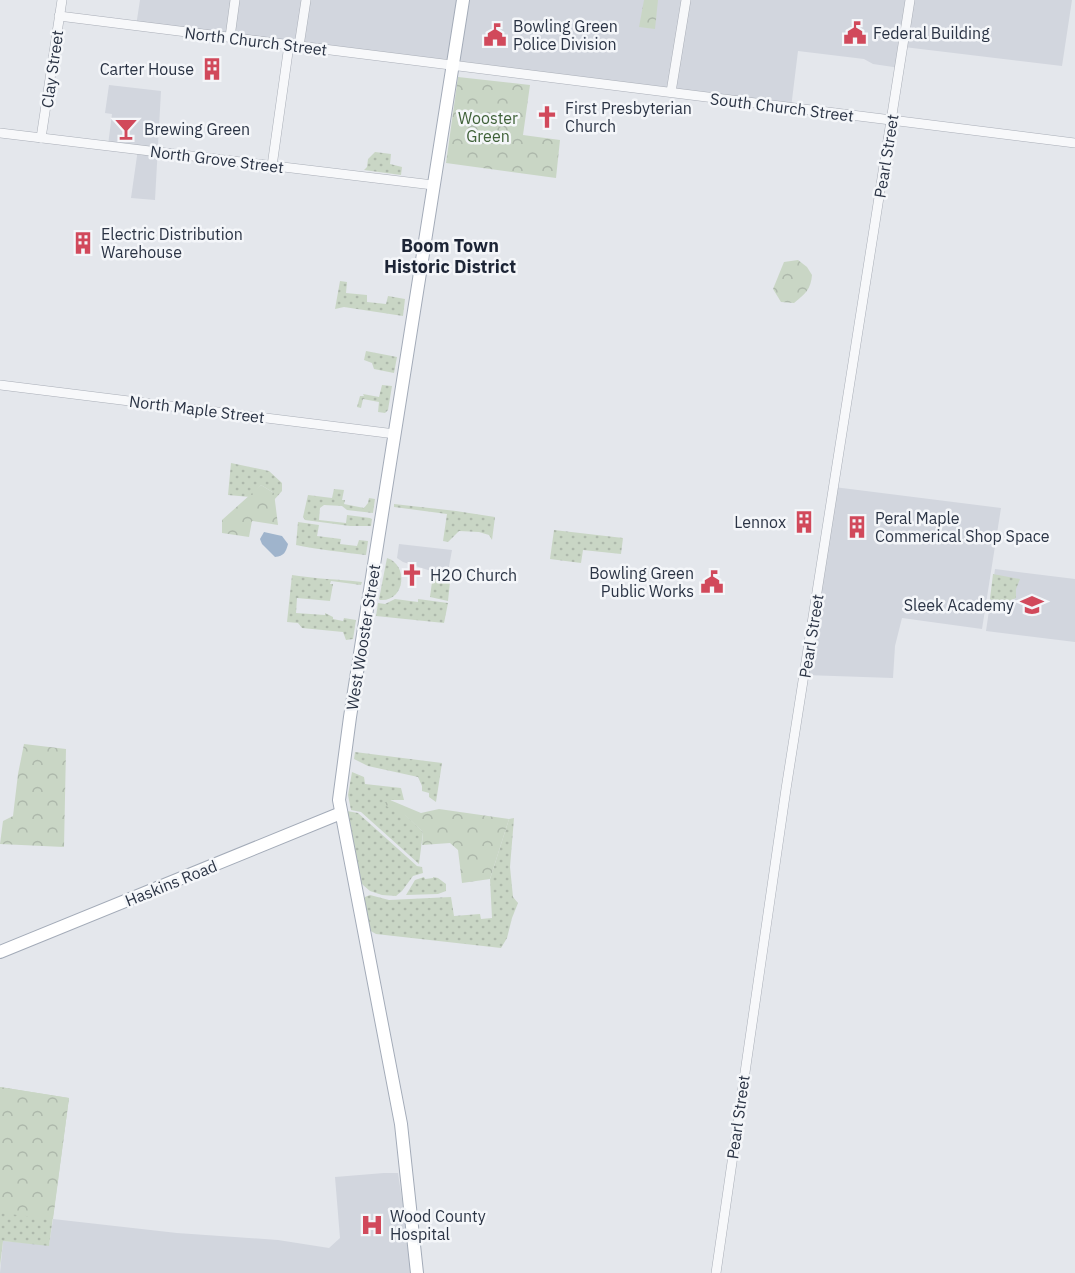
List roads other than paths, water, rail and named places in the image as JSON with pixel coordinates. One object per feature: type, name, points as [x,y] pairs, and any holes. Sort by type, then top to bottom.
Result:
[{"type":"main road","name":"West Wooster Street","points":[[417,1273],[401,1124],[341,813],[340,782],[463,0]]},
{"type":"main road","name":"Haskins Road","points":[[0,952],[341,813]]},
{"type":"street","name":"Clay Street","points":[[41,138],[62,0]]},
{"type":"street","points":[[230,37],[235,0]]},
{"type":"street","points":[[272,166],[294,45],[306,0]]},
{"type":"street","points":[[671,92],[686,0]]},
{"type":"street","name":"Pearl Street","points":[[716,1273],[786,789],[910,0]]},
{"type":"street","name":"North Church Street","points":[[59,16],[453,64]]},
{"type":"street","name":"South Church Street","points":[[453,64],[1075,143]]},
{"type":"street","name":"North Grove Street","points":[[0,133],[433,185]]},
{"type":"street","name":"North Maple Street","points":[[0,385],[395,434]]},
{"type":"water","points":[[264,532],[282,536],[288,544],[283,555],[275,557],[262,544],[260,539]]},
{"type":"place","name":"Federal Building","points":[[855,33]]},
{"type":"place","name":"Bowling Green Police Division","points":[[495,35]]},
{"type":"place","name":"Carter House","points":[[212,69]]},
{"type":"place","name":"First Presbyterian Church","points":[[547,117]]},
{"type":"place","name":"Brewing Green","points":[[126,129]]},
{"type":"place","name":"Electric Distribution Warehouse","points":[[83,243]]},
{"type":"place","name":"Lennox","points":[[804,522]]},
{"type":"place","name":"Peral Maple Commerical Shop Space","points":[[857,527]]},
{"type":"place","name":"H2O Church","points":[[412,575]]},
{"type":"place","name":"Bowling Green Public Works","points":[[712,582]]},
{"type":"place","name":"Sleek Academy","points":[[1032,605]]},
{"type":"place","name":"Wood County Hospital","points":[[372,1225]]},
{"type":"district","name":"Boom Town Historic District","points":[[450,255]]},
{"type":"park label","name":"Wooster Green","points":[[488,127]]}]
